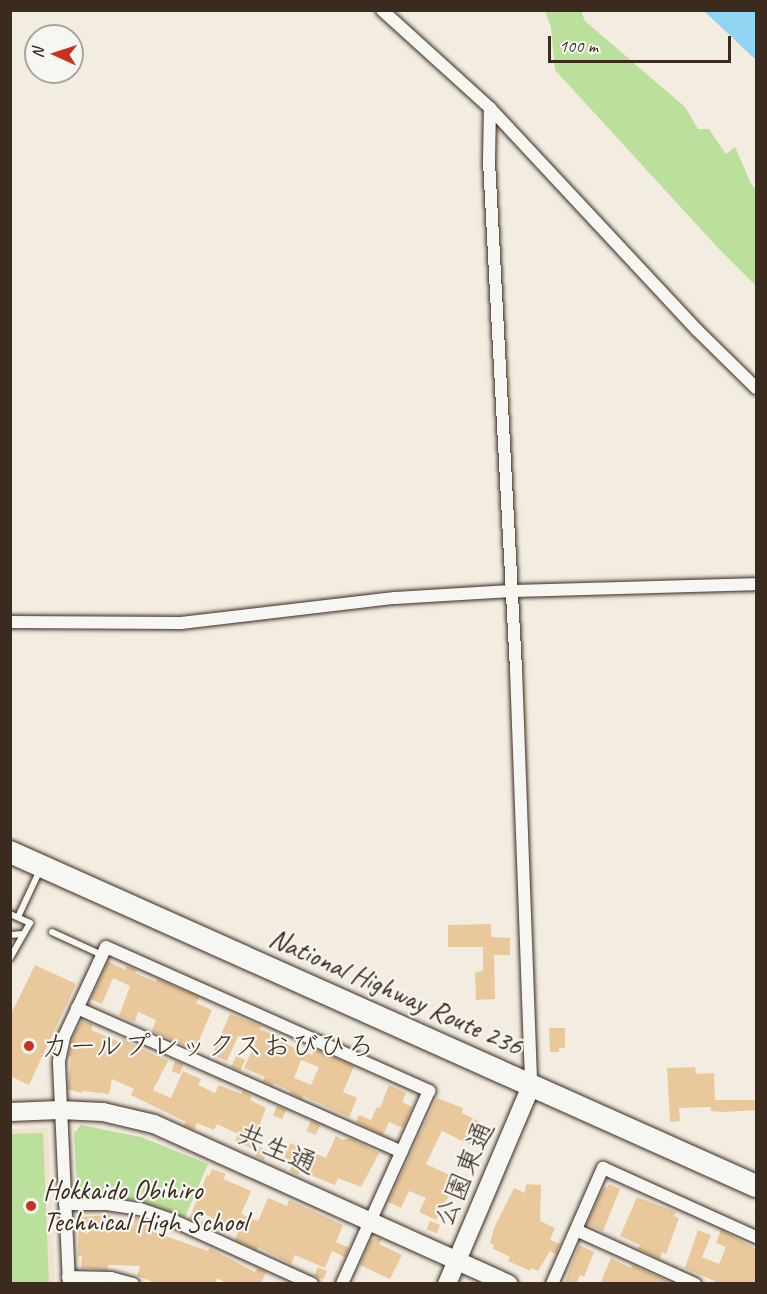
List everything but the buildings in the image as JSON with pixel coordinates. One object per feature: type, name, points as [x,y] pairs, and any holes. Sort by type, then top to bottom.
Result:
[{"type":"highway","name":"National Highway Route 236","points":[[10,852],[756,1186]]},
{"type":"street","points":[[382,10],[490,108],[697,330],[756,388]]},
{"type":"street","points":[[490,108],[489,161],[533,1060],[531,1086]]},
{"type":"street","points":[[10,622],[181,623],[395,598],[511,591],[756,584]]},
{"type":"street","points":[[133,1284],[111,1278],[69,1280],[59,1061],[64,1037],[106,947],[429,1091],[342,1284]]},
{"type":"street","points":[[77,1008],[402,1152]]},
{"type":"street","name":"公園東通","points":[[447,1284],[531,1086]]},
{"type":"street","name":"共生通","points":[[10,1112],[60,1110],[102,1112],[154,1124],[509,1284]]},
{"type":"street","points":[[552,1284],[603,1168],[756,1237]]},
{"type":"street","points":[[65,1204],[107,1204],[140,1209],[174,1221],[312,1284]]},
{"type":"street","points":[[576,1230],[695,1284]]},
{"type":"lane","points":[[18,917],[42,866]]},
{"type":"lane","points":[[10,914],[30,922],[10,958]]},
{"type":"lane","points":[[52,932],[102,955]]},
{"type":"lane","points":[[10,935],[23,934]]},
{"type":"shaded area","name":"Hokkaido Obihiro Technical High School","points":[[48,1128],[55,1283],[11,1283],[10,1129]]},
{"type":"green space","points":[[545,11],[581,11],[585,21],[685,107],[698,129],[709,129],[726,154],[735,147],[751,184],[756,189],[756,286],[718,248],[555,70],[551,27]]},
{"type":"green space","points":[[81,1125],[141,1137],[208,1164],[185,1217],[138,1200],[84,1196],[77,1191],[74,1133]]},
{"type":"green space","name":"Hokkaido Obihiro Technical High School","points":[[43,1133],[49,1283],[11,1283],[11,1134]]},
{"type":"water","points":[[704,11],[756,11],[756,60]]},
{"type":"place","name":"カールプレックスおびひろ","points":[[29,1046]]},
{"type":"place","name":"Hokkaido Obihiro Technical High School","points":[[31,1206]]}]
